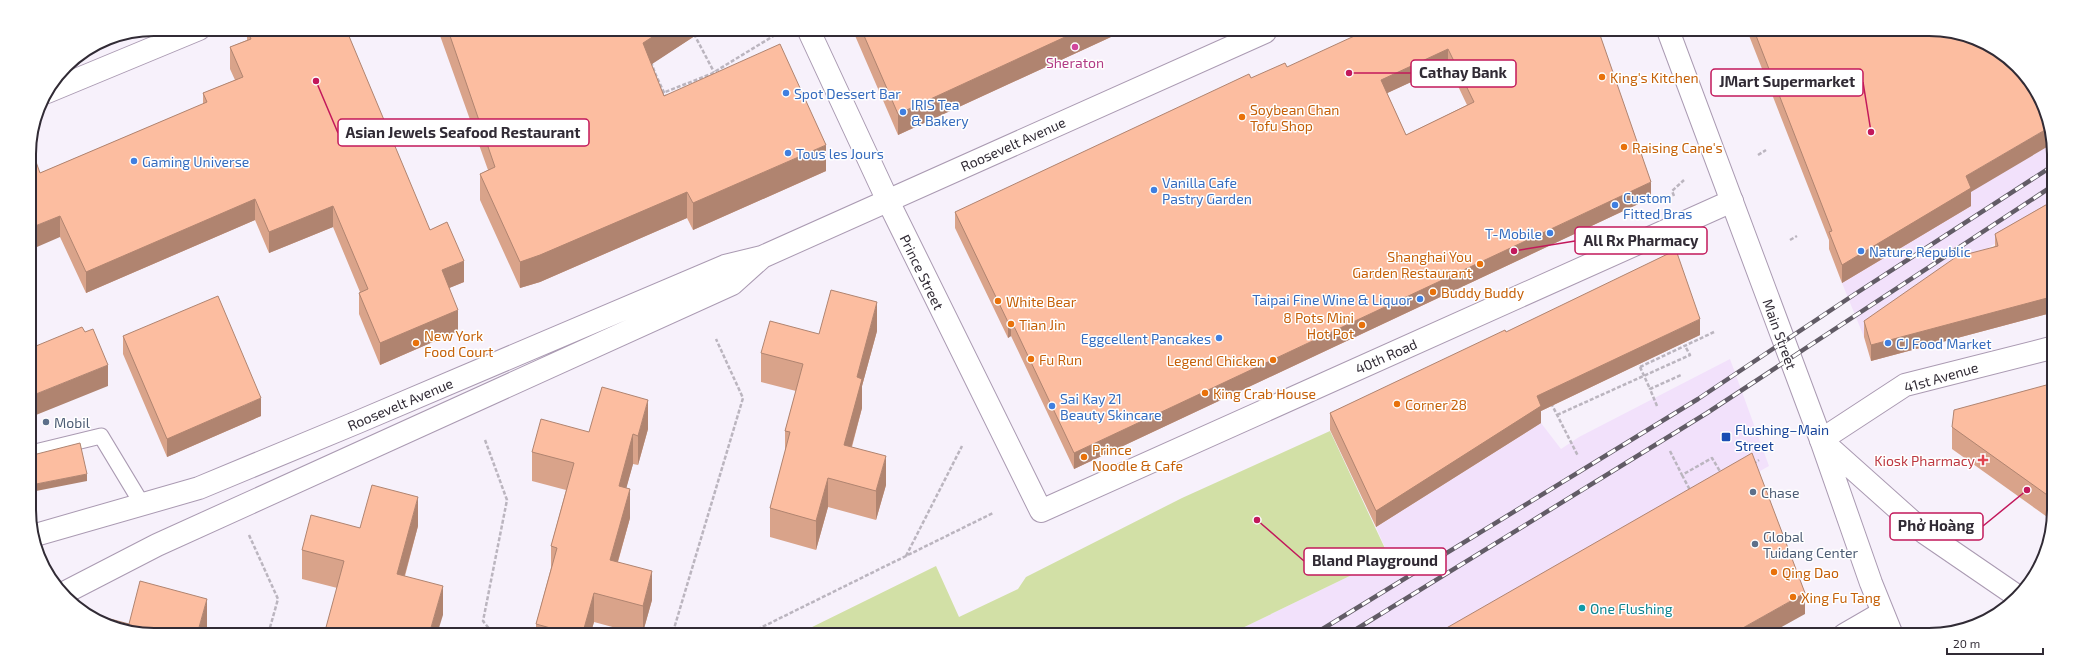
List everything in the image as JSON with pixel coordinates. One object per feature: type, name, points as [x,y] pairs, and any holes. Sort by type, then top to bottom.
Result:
[{"type":"main road","points":[[56,88],[182,36]]},
{"type":"main road","name":"Prince Street","points":[[811,36],[888,201],[1041,511]]},
{"type":"main road","name":"Roosevelt Avenue","points":[[38,534],[199,488],[725,266],[762,258],[1256,36]]},
{"type":"main road","name":"Main Street","points":[[1670,36],[1821,440],[1882,613],[1889,628]]},
{"type":"main road","name":"40th Road","points":[[1041,511],[1732,201]]},
{"type":"main road","name":"Roosevelt Avenue","points":[[69,591],[157,545],[732,284],[762,258]]},
{"type":"main road","name":"41st Avenue","points":[[1821,440],[1905,385],[2047,349]]},
{"type":"main road","points":[[1821,440],[1925,532],[2013,593]]},
{"type":"main road","points":[[1855,628],[1882,613]]},
{"type":"lane","points":[[36,452],[101,436],[142,504]]},
{"type":"path","points":[[695,36],[714,72]]},
{"type":"path","points":[[652,96],[714,72],[773,36]]},
{"type":"path","points":[[650,61],[668,102]]},
{"type":"path","points":[[1758,155],[1766,150]]},
{"type":"path","points":[[1674,196],[1672,191],[1684,180]]},
{"type":"path","points":[[1790,240],[1797,236]]},
{"type":"path","points":[[1657,406],[1640,367],[1714,332]]},
{"type":"path","points":[[674,628],[743,398],[716,339]]},
{"type":"path","points":[[1557,415],[1690,355],[1685,346]]},
{"type":"path","points":[[1650,389],[1681,375]]},
{"type":"path","points":[[1550,402],[1578,456]]},
{"type":"path","points":[[485,440],[507,500],[483,621],[488,628]]},
{"type":"path","points":[[906,556],[962,446]]},
{"type":"path","points":[[1670,451],[1691,491]]},
{"type":"path","points":[[1682,475],[1712,458],[1724,479]]},
{"type":"path","points":[[1746,468],[1760,460]]},
{"type":"path","points":[[760,628],[993,513]]},
{"type":"path","points":[[249,535],[278,599],[271,628]]},
{"type":"shaded area","points":[[2047,147],[2047,213],[1991,246],[1864,337],[1842,283],[1970,206],[1966,194]]},
{"type":"shaded area","points":[[1730,359],[1769,466],[1483,628],[1242,628],[1389,557],[1376,527],[1541,423],[1561,449],[1579,437]]},
{"type":"green space","points":[[1330,431],[1389,557],[1242,628],[810,628],[936,566],[959,617],[1018,589],[1026,577],[1182,498]]},
{"type":"building","points":[[250,36],[349,36],[430,230],[447,222],[464,261],[442,270],[458,310],[380,343],[359,293],[368,289],[333,206],[269,232],[255,199],[86,272],[60,216],[36,226],[36,162],[40,173],[207,102],[203,93],[243,77],[230,47],[251,39]]},
{"type":"building","points":[[450,36],[654,36],[643,43],[664,96],[780,44],[826,145],[693,203],[687,192],[540,255],[520,262],[480,174],[495,167]]},
{"type":"building","points":[[864,36],[1067,36],[898,114]]},
{"type":"building","points":[[1354,36],[1600,36],[1651,182],[1074,453],[1011,320],[1008,322],[955,212],[1249,74],[1251,78],[1285,63],[1287,67]],"holes":[[[1448,49],[1474,102],[1406,135],[1381,80]]]},
{"type":"building","points":[[1756,36],[1944,37],[1974,45],[1988,52],[2007,65],[2018,76],[2035,102],[2045,130],[1966,176],[1971,188],[1842,265],[1829,232],[1832,231]]},
{"type":"building","points":[[2047,204],[2047,298],[1871,345],[1864,321],[1956,257],[1998,246],[1995,234]]},
{"type":"building","points":[[1676,250],[1700,319],[1537,396],[1541,406],[1376,511],[1330,413],[1505,330],[1506,332]]},
{"type":"building","points":[[831,290],[877,302],[857,377],[862,379],[844,445],[886,456],[876,491],[828,478],[816,521],[770,508],[790,432],[785,431],[803,364],[761,353],[770,321],[819,334]]},
{"type":"building","points":[[218,296],[261,398],[167,439],[123,336]]},
{"type":"building","points":[[82,327],[85,332],[93,329],[108,365],[36,394],[36,346]]},
{"type":"building","points":[[2047,385],[2047,495],[1952,427],[1954,410]]},
{"type":"building","points":[[602,387],[648,400],[638,436],[633,434],[619,486],[630,489],[610,560],[652,571],[643,606],[594,593],[584,628],[550,628],[536,624],[557,548],[551,546],[574,463],[532,452],[541,419],[589,432]]},
{"type":"building","points":[[80,443],[87,474],[36,484],[36,454]]},
{"type":"building","points":[[1752,453],[1805,593],[1743,628],[1446,628]]},
{"type":"building","points":[[372,485],[418,497],[397,574],[443,586],[431,628],[326,628],[344,561],[302,550],[311,515],[360,528]]},
{"type":"building","points":[[140,581],[207,599],[199,628],[139,627],[108,618],[129,624]]},
{"type":"railway","points":[[1324,628],[1698,399],[1855,294],[2047,170]]},
{"type":"railway","points":[[1358,628],[1707,413],[2047,190]]},
{"type":"place","name":"Sheraton","points":[[1075,47]]},
{"type":"place","name":"Cathay Bank","points":[[1349,73]]},
{"type":"place","name":"King's Kitchen","points":[[1602,77]]},
{"type":"place","name":"Asian Jewels Seafood Restaurant","points":[[316,81]]},
{"type":"place","name":"Spot Dessert Bar","points":[[786,93]]},
{"type":"place","name":"IRIS Tea & Bakery","points":[[903,112]]},
{"type":"place","name":"Soybean Chan Tofu Shop","points":[[1242,117]]},
{"type":"place","name":"JMart Supermarket","points":[[1871,132]]},
{"type":"place","name":"Raising Cane's","points":[[1624,147]]},
{"type":"place","name":"Tous les Jours","points":[[788,153]]},
{"type":"place","name":"Gaming Universe","points":[[134,161]]},
{"type":"place","name":"Vanilla Cafe Pastry Garden","points":[[1154,190]]},
{"type":"place","name":"Custom Fitted Bras","points":[[1615,205]]},
{"type":"place","name":"T-Mobile","points":[[1550,233]]},
{"type":"place","name":"All Rx Pharmacy","points":[[1514,251]]},
{"type":"place","name":"Nature Republic","points":[[1861,251]]},
{"type":"place","name":"Shanghai You Garden Restaurant","points":[[1480,264]]},
{"type":"place","name":"Buddy Buddy","points":[[1433,292]]},
{"type":"place","name":"Taipai Fine Wine & Liquor","points":[[1420,299]]},
{"type":"place","name":"White Bear","points":[[998,301]]},
{"type":"place","name":"Tian Jin","points":[[1011,324]]},
{"type":"place","name":"8 Pots Mini Hot Pot","points":[[1362,325]]},
{"type":"place","name":"Eggcellent Pancakes","points":[[1219,338]]},
{"type":"place","name":"New York Food Court","points":[[416,343]]},
{"type":"place","name":"CJ Food Market","points":[[1888,343]]},
{"type":"place","name":"Fu Run","points":[[1031,359]]},
{"type":"place","name":"Legend Chicken","points":[[1273,360]]},
{"type":"place","name":"King Crab House","points":[[1205,393]]},
{"type":"place","name":"Corner 28","points":[[1397,404]]},
{"type":"place","name":"Sai Kay 21 Beauty Skincare","points":[[1052,406]]},
{"type":"place","name":"Mobil","points":[[46,422]]},
{"type":"place","name":"Flushing–Main Street","points":[[1726,437]]},
{"type":"place","name":"Prince Noodle & Cafe","points":[[1084,457]]},
{"type":"place","name":"Kiosk Pharmacy","points":[[1983,460]]},
{"type":"place","name":"Phở Hoàng","points":[[2027,490]]},
{"type":"place","name":"Chase","points":[[1753,492]]},
{"type":"place","name":"Bland Playground","points":[[1257,520]]},
{"type":"place","name":"Global Tuidang Center","points":[[1755,544]]},
{"type":"place","name":"Qing Dao","points":[[1774,572]]},
{"type":"place","name":"Xing Fu Tang","points":[[1793,597]]},
{"type":"place","name":"One Flushing","points":[[1582,608]]}]
